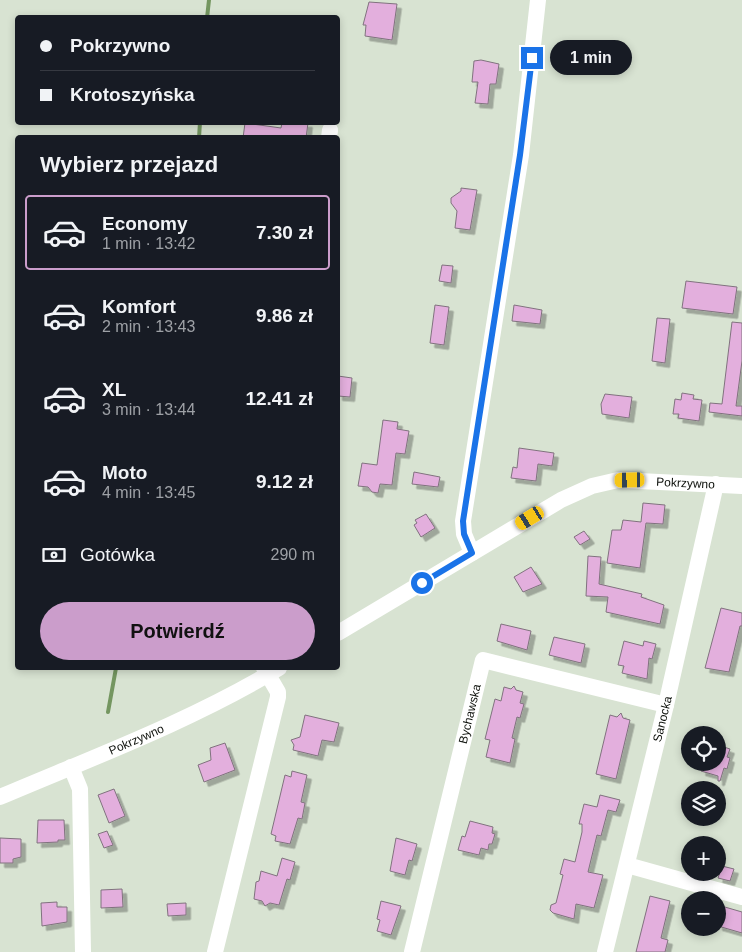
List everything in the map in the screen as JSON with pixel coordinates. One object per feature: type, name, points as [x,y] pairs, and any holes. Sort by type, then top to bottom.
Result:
[{"type":"street","points":[[472,553],[464,534],[463,521],[520,155],[538,0]]},
{"type":"street","name":"Pokrzywno","points":[[340,632],[561,500],[603,482],[630,480],[742,486]]},
{"type":"street","name":"Sanocka","points":[[605,952],[666,705],[716,484]]},
{"type":"street","name":"Bychawska","points":[[412,952],[483,660],[666,705]]},
{"type":"street","name":"Pokrzywno","points":[[0,797],[182,719],[270,670],[278,697],[216,952]]},
{"type":"street","points":[[71,766],[80,789],[83,952]]},
{"type":"street","points":[[627,865],[742,897]]},
{"type":"building","points":[[369,2],[397,4],[392,40],[365,36],[366,25],[363,25]]},
{"type":"building","points":[[481,60],[499,64],[496,84],[490,84],[488,104],[475,103],[478,82],[472,82],[474,61]]},
{"type":"building","points":[[245,125],[281,128],[282,125],[308,125],[306,135],[243,135]]},
{"type":"building","points":[[461,188],[477,190],[470,230],[455,228],[457,211],[451,203],[451,198],[461,191]]},
{"type":"building","points":[[442,265],[453,266],[451,283],[439,281]]},
{"type":"building","points":[[686,281],[737,287],[733,314],[682,308]]},
{"type":"building","points":[[435,305],[449,307],[444,345],[430,343]]},
{"type":"building","points":[[514,305],[542,310],[540,324],[512,321]]},
{"type":"building","points":[[657,318],[670,319],[665,363],[652,361]]},
{"type":"building","points":[[732,322],[742,323],[742,361],[736,406],[742,406],[742,416],[709,412],[710,403],[722,404]]},
{"type":"building","points":[[340,376],[352,378],[350,397],[340,396]]},
{"type":"building","points":[[682,393],[694,395],[693,399],[702,400],[699,421],[678,418],[679,414],[673,414],[675,399],[681,400]]},
{"type":"building","points":[[605,394],[632,397],[629,418],[602,414],[601,404]]},
{"type":"building","points":[[383,420],[398,422],[397,429],[409,431],[405,454],[396,453],[392,485],[380,484],[378,493],[372,492],[368,487],[358,486],[362,463],[377,465]]},
{"type":"building","points":[[519,448],[554,453],[552,466],[538,464],[536,481],[511,478],[513,467],[517,468]]},
{"type":"building","points":[[414,472],[440,477],[438,487],[412,484]]},
{"type":"building","points":[[643,503],[665,505],[663,524],[646,523],[640,568],[607,563],[612,530],[621,530],[623,520],[641,522]]},
{"type":"building","points":[[426,514],[435,528],[421,537],[414,525],[417,523],[415,520]]},
{"type":"building","points":[[584,531],[590,539],[580,545],[574,537]]},
{"type":"building","points":[[588,556],[601,557],[599,584],[642,594],[641,597],[664,605],[660,624],[606,612],[608,597],[586,596]]},
{"type":"building","points":[[531,567],[542,584],[523,592],[514,577]]},
{"type":"building","points":[[721,608],[742,613],[742,626],[740,626],[729,672],[705,668]]},
{"type":"building","points":[[501,624],[531,631],[527,650],[497,641]]},
{"type":"building","points":[[554,637],[585,644],[581,663],[549,655]]},
{"type":"building","points":[[624,641],[643,646],[644,641],[656,644],[652,659],[649,658],[647,679],[622,673],[624,666],[618,665]]},
{"type":"building","points":[[514,686],[516,690],[523,692],[520,703],[524,704],[520,718],[517,717],[512,738],[515,739],[510,763],[486,757],[490,740],[485,739],[495,699],[501,701],[504,687],[511,689]]},
{"type":"building","points":[[621,713],[623,718],[630,720],[616,779],[596,774],[610,715],[617,717]]},
{"type":"building","points":[[305,715],[339,723],[334,742],[322,740],[318,756],[293,750],[294,745],[291,740],[300,737]]},
{"type":"building","points":[[225,743],[235,770],[204,782],[198,765],[211,760],[210,748]]},
{"type":"building","points":[[726,748],[730,749],[727,757],[730,758],[727,769]]},
{"type":"building","points":[[292,771],[307,775],[301,802],[305,803],[302,819],[298,818],[290,844],[275,841],[276,836],[271,834],[285,775],[291,777]]},
{"type":"building","points":[[701,771],[723,771],[720,781],[718,781],[718,776]]},
{"type":"building","points":[[114,789],[125,816],[109,823],[98,795]]},
{"type":"building","points":[[600,795],[620,800],[616,812],[608,810],[601,836],[597,835],[588,872],[603,875],[594,908],[576,904],[574,919],[553,913],[550,910],[551,905],[556,903],[563,875],[560,874],[564,859],[575,862],[582,832],[582,824],[579,824],[584,804],[597,807]]},
{"type":"building","points":[[38,820],[64,820],[65,840],[37,843]]},
{"type":"building","points":[[470,821],[493,827],[492,833],[495,834],[488,850],[481,848],[479,855],[458,850],[462,836],[465,837]]},
{"type":"building","points":[[107,831],[113,845],[104,848],[98,834]]},
{"type":"building","points":[[0,838],[21,839],[21,857],[13,859],[13,863],[0,863]]},
{"type":"building","points":[[396,838],[417,844],[412,861],[409,860],[405,875],[390,871]]},
{"type":"building","points":[[282,858],[295,862],[290,880],[287,879],[279,905],[270,903],[265,906],[262,901],[254,899],[256,882],[259,881],[261,871],[277,876]]},
{"type":"building","points":[[726,867],[734,869],[730,881],[726,880]]},
{"type":"building","points":[[122,889],[123,907],[101,908],[101,890]]},
{"type":"building","points":[[650,896],[670,901],[661,938],[668,940],[665,952],[636,952]]},
{"type":"building","points":[[381,901],[401,906],[391,935],[377,931],[380,920],[377,919]]},
{"type":"building","points":[[57,902],[57,907],[67,907],[67,922],[42,926],[41,903]]},
{"type":"building","points":[[186,903],[186,915],[168,916],[167,904]]},
{"type":"building","points":[[726,907],[742,912],[742,933],[726,928]]},
{"type":"waterway","points":[[207,15],[209,0]]},
{"type":"waterway","points":[[199,135],[200,125]]},
{"type":"waterway","points":[[108,712],[116,670]]},
{"type":"route","points":[[422,583],[472,553],[464,534],[463,521],[520,155],[532,58]]}]
